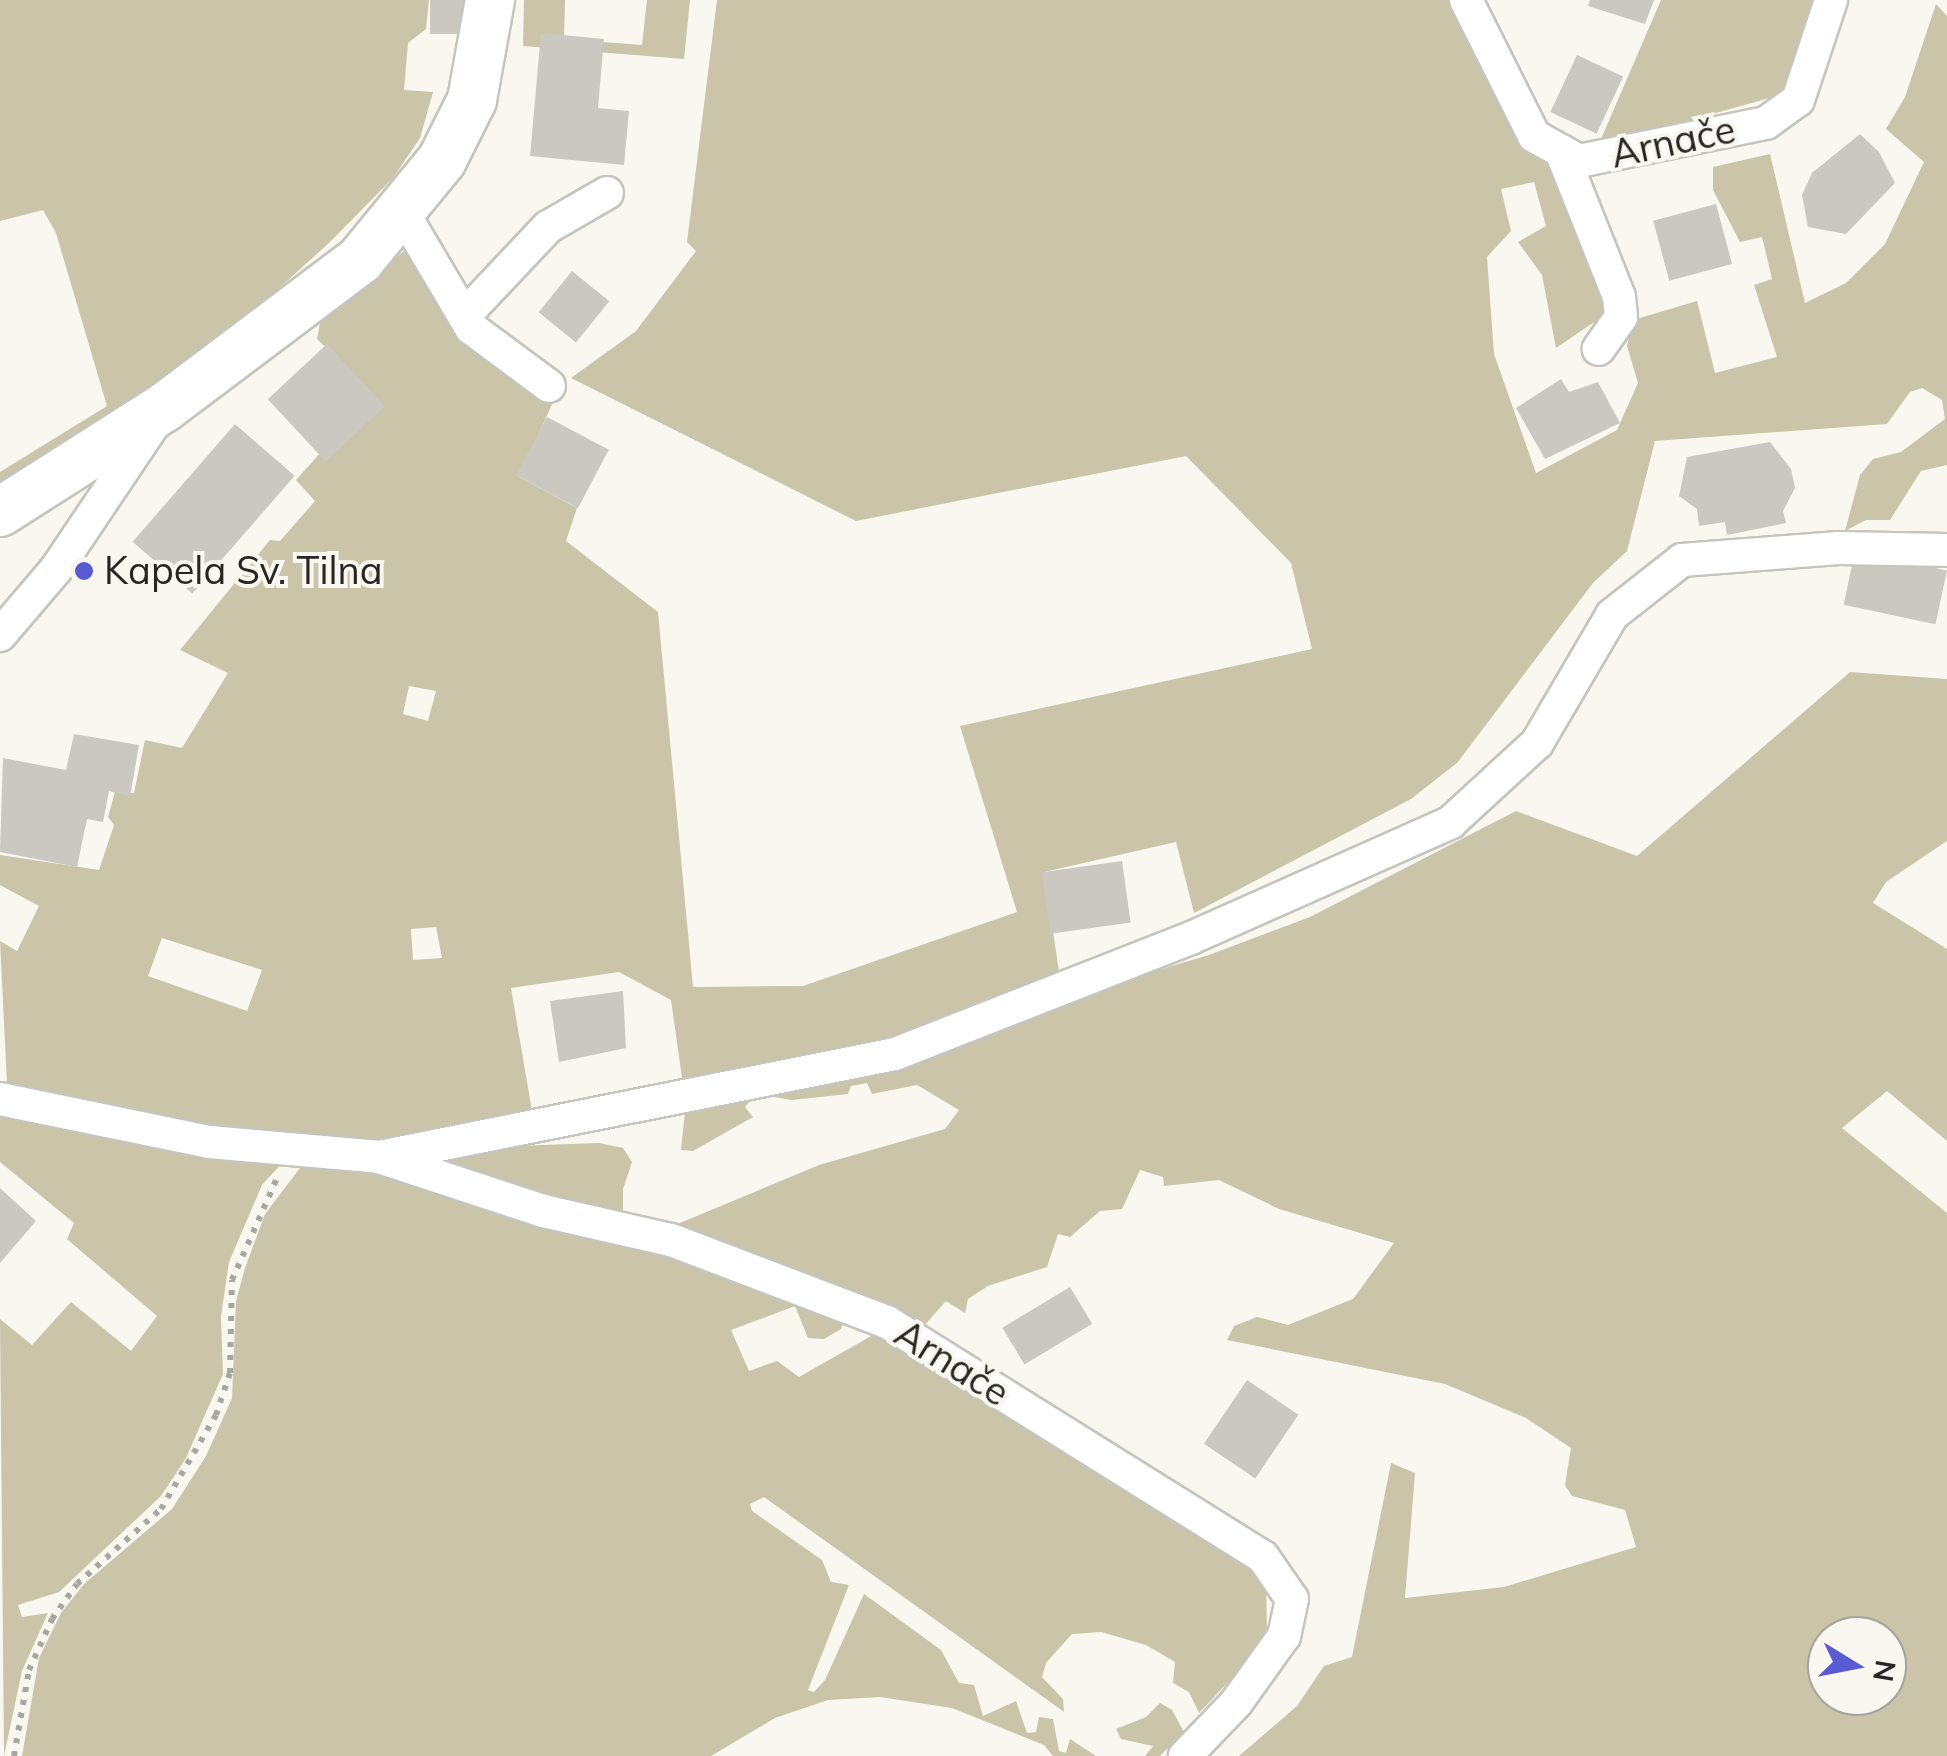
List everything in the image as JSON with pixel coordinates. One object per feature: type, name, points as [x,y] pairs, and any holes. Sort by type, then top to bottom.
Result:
[{"type":"street","points":[[0,512],[165,408],[314,301],[404,213],[442,160],[472,100],[490,0]]},
{"type":"street","name":"Arnače","points":[[1466,0],[1534,136],[1579,161],[1766,122],[1798,100],[1831,0]]},
{"type":"street","points":[[1561,151],[1619,296],[1621,317],[1599,350]]},
{"type":"street","points":[[464,316],[548,226],[607,192]]},
{"type":"street","points":[[404,213],[464,316],[510,363],[548,386]]},
{"type":"street","points":[[0,635],[57,568],[165,408]]},
{"type":"street","points":[[0,1100],[209,1142],[380,1157],[895,1054],[1053,993],[1451,822],[1536,742],[1612,615],[1682,560],[1838,548],[1947,550]]},
{"type":"street","name":"Arnače","points":[[380,1157],[542,1211],[671,1240],[887,1322],[1263,1557],[1292,1599],[1284,1636],[1236,1703],[1186,1756]]},
{"type":"path","points":[[14,1756],[29,1670],[52,1619],[77,1584],[161,1510],[216,1415],[230,1373],[232,1280],[289,1149]]},
{"type":"shaded area","points":[[0,0],[429,0],[426,29],[408,43],[404,90],[433,92],[420,138],[393,178],[329,243],[194,365],[0,498],[0,472],[107,406],[56,233],[43,210],[0,221]]},
{"type":"shaded area","points":[[524,0],[565,0],[564,39],[642,45],[647,0],[690,0],[684,59],[523,46]]},
{"type":"shaded area","points":[[717,0],[1450,0],[1550,171],[1612,310],[1556,348],[1542,275],[1518,242],[1546,226],[1534,182],[1501,189],[1511,231],[1487,257],[1494,354],[1536,473],[1617,430],[1638,383],[1627,346],[1633,320],[1697,301],[1715,373],[1777,357],[1754,285],[1772,279],[1762,237],[1740,242],[1713,190],[1713,167],[1770,154],[1805,303],[1846,283],[1885,244],[1924,162],[1886,129],[1905,97],[1936,4],[1947,16],[1947,465],[1921,471],[1890,520],[1866,520],[1845,531],[1860,475],[1873,459],[1901,452],[1945,419],[1942,400],[1922,388],[1910,392],[1887,424],[1655,441],[1627,551],[1593,583],[1457,763],[1411,799],[1194,913],[1176,842],[1044,872],[1060,978],[936,1029],[683,1085],[671,1000],[619,972],[511,988],[532,1111],[347,1145],[261,1141],[7,1084],[0,941],[17,951],[39,906],[0,885],[0,855],[99,870],[114,825],[108,817],[115,792],[134,793],[145,740],[182,748],[228,673],[180,650],[270,540],[280,541],[315,501],[296,480],[373,394],[317,339],[321,318],[409,247],[554,400],[519,477],[577,508],[566,541],[658,612],[693,987],[803,986],[1017,912],[960,726],[1312,649],[1291,563],[1186,456],[856,521],[571,378],[636,331],[696,251],[687,242]],"holes":[[[409,686],[436,691],[428,721],[403,714]],[[436,927],[442,958],[413,960],[411,929]],[[162,938],[262,970],[247,1011],[148,976]]]},
{"type":"shaded area","points":[[1661,0],[1819,0],[1787,93],[1598,146]]},
{"type":"shaded area","points":[[1850,672],[1947,679],[1947,841],[1886,882],[1873,903],[1947,949],[1947,1141],[1887,1091],[1842,1128],[1947,1213],[1947,1756],[1239,1756],[1297,1706],[1324,1666],[1352,1657],[1391,1463],[1415,1473],[1405,1598],[1504,1587],[1636,1547],[1625,1510],[1572,1496],[1565,1485],[1571,1448],[1526,1418],[1445,1384],[1227,1340],[1234,1326],[1257,1317],[1288,1325],[1353,1299],[1394,1243],[1279,1209],[1219,1180],[1164,1186],[1163,1177],[1140,1170],[1122,1209],[1100,1211],[1070,1237],[1058,1234],[1047,1267],[988,1286],[968,1299],[965,1313],[946,1301],[922,1328],[668,1228],[819,1165],[945,1129],[959,1110],[917,1085],[872,1094],[867,1083],[851,1086],[848,1094],[792,1100],[756,1094],[745,1107],[753,1117],[693,1151],[681,1150],[685,1111],[1209,955],[1310,917],[1516,811],[1637,856]]},
{"type":"shaded area","points":[[0,1110],[284,1161],[262,1185],[229,1262],[221,1316],[223,1374],[186,1458],[161,1496],[59,1592],[18,1605],[22,1617],[48,1613],[22,1671],[4,1756],[0,1319],[32,1345],[71,1302],[131,1351],[157,1316],[67,1239],[74,1223],[0,1162]]},
{"type":"shaded area","points":[[599,1143],[623,1148],[632,1162],[623,1189],[623,1217],[435,1166],[435,1149]]},
{"type":"shaded area","points":[[303,1164],[344,1164],[591,1226],[847,1312],[841,1329],[824,1339],[808,1338],[795,1306],[731,1330],[749,1371],[777,1361],[799,1377],[887,1327],[1250,1557],[1266,1585],[1267,1629],[1252,1657],[1199,1713],[1189,1692],[1173,1683],[1175,1662],[1146,1645],[1101,1632],[1072,1634],[1046,1663],[1042,1677],[1063,1699],[1064,1712],[764,1497],[750,1504],[752,1511],[822,1560],[831,1582],[849,1585],[808,1690],[814,1692],[825,1680],[864,1594],[941,1650],[959,1683],[974,1685],[983,1716],[1016,1701],[1027,1733],[1036,1732],[1039,1717],[1053,1719],[1059,1751],[1066,1753],[1070,1739],[1096,1756],[1053,1756],[1044,1745],[952,1708],[880,1697],[828,1700],[775,1718],[711,1756],[22,1756],[39,1658],[61,1613],[84,1584],[172,1509],[206,1456],[232,1398],[236,1301],[245,1268],[265,1214]]},
{"type":"shaded area","points":[[1160,1703],[1172,1710],[1184,1732],[1160,1756],[1145,1756],[1153,1746],[1121,1739],[1116,1729],[1146,1717]]},
{"type":"building","points":[[430,0],[465,0],[465,34],[430,34]]},
{"type":"building","points":[[1590,0],[1654,0],[1645,24],[1588,6]]},
{"type":"building","points":[[541,33],[604,39],[598,108],[629,111],[624,165],[530,156]]},
{"type":"building","points":[[1577,55],[1623,77],[1597,134],[1550,112]]},
{"type":"building","points":[[1860,134],[1879,152],[1895,183],[1846,234],[1808,227],[1802,195],[1812,173]]},
{"type":"building","points":[[1716,204],[1732,264],[1669,281],[1653,221]]},
{"type":"building","points":[[572,271],[609,301],[576,342],[539,312]]},
{"type":"building","points":[[327,344],[385,406],[326,461],[268,399]]},
{"type":"building","points":[[1561,379],[1569,392],[1598,382],[1620,423],[1545,459],[1516,408]]},
{"type":"building","points":[[547,417],[609,450],[578,508],[516,475]]},
{"type":"building","points":[[235,424],[295,476],[192,594],[133,542]]},
{"type":"building","points":[[1770,442],[1791,469],[1795,488],[1783,511],[1786,523],[1727,535],[1725,522],[1699,526],[1697,509],[1679,496],[1687,457]]},
{"type":"building","points":[[1855,551],[1947,571],[1936,624],[1844,605]]},
{"type":"building","points":[[83,558],[97,569],[85,584],[71,573]]},
{"type":"building","points":[[74,734],[139,745],[130,797],[109,791],[103,822],[87,819],[77,867],[0,852],[3,758],[66,770]]},
{"type":"building","points":[[1122,861],[1131,922],[1050,934],[1042,872]]},
{"type":"building","points":[[623,991],[626,1048],[559,1062],[550,1001]]},
{"type":"building","points":[[0,1188],[36,1221],[0,1263]]},
{"type":"building","points":[[1070,1287],[1092,1324],[1024,1365],[1002,1328]]},
{"type":"building","points":[[1247,1380],[1298,1415],[1255,1479],[1204,1444]]},
{"type":"place","name":"Kapela Sv. Tilna","points":[[84,571]]}]
